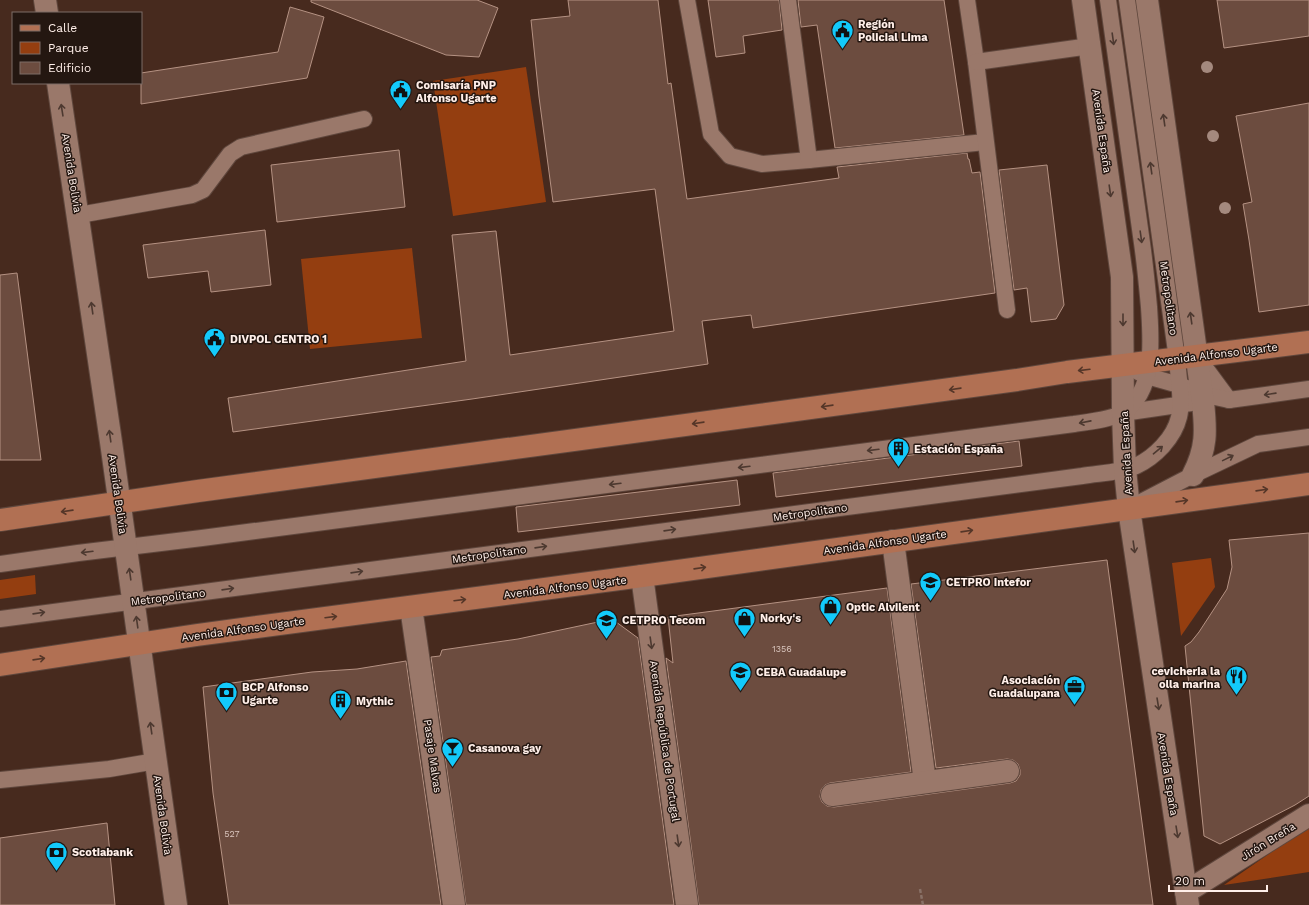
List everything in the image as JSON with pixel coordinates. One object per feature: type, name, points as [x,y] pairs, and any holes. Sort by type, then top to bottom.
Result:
[{"type":"main road","name":"Avenida Alfonso Ugarte","points":[[0,520],[1123,365],[1148,369],[1187,358],[1309,342]]},
{"type":"main road","name":"Avenida Alfonso Ugarte","points":[[0,665],[197,634],[642,576],[1309,484]]},
{"type":"street","points":[[46,0],[48,12]]},
{"type":"street","name":"Avenida España","points":[[1083,0],[1122,277],[1123,413],[1125,469],[1129,509],[1187,899]]},
{"type":"street","points":[[1147,0],[1187,358],[1202,398],[1206,430],[1199,464],[1193,475]]},
{"type":"street","name":"Avenida Bolivia","points":[[58,84],[79,215],[176,905]]},
{"type":"street","points":[[893,541],[926,782]]},
{"type":"street","name":"Avenida República de Portugal","points":[[642,576],[687,905]]},
{"type":"street","name":"Pasaje Malvas","points":[[411,607],[454,905]]},
{"type":"street","points":[[832,795],[1008,771]]},
{"type":"street","name":"Jirón Breña","points":[[1187,899],[1309,815]]},
{"type":"lane","points":[[687,0],[711,134],[730,156],[762,164],[985,142]]},
{"type":"lane","points":[[788,0],[809,160]]},
{"type":"lane","points":[[967,0],[1007,310]]},
{"type":"lane","name":"Metropolitano","points":[[1108,0],[1146,280],[1151,338],[1148,369],[1141,390],[1132,404],[1123,413]]},
{"type":"lane","name":"Metropolitano","points":[[0,619],[1082,476],[1125,469],[1137,465],[1160,450],[1171,436],[1179,417],[1179,384],[1187,358],[1127,0]]},
{"type":"lane","points":[[976,62],[1090,46]]},
{"type":"lane","points":[[79,215],[192,195],[203,190],[230,154],[241,147],[364,119]]},
{"type":"lane","points":[[1187,358],[1229,400]]},
{"type":"lane","name":"Avenida Alfonso Ugarte","points":[[1148,369],[1179,384],[1202,398]]},
{"type":"lane","points":[[0,564],[1074,424],[1123,413],[1180,405],[1202,398],[1229,400],[1309,389]]},
{"type":"lane","name":"Avenida Alfonso Ugarte","points":[[1129,509],[1193,475],[1258,444],[1309,437]]},
{"type":"lane","points":[[0,780],[109,769],[156,761]]},
{"type":"path","points":[[920,889],[923,905]]},
{"type":"green space","points":[[526,67],[546,202],[453,216],[433,81]]},
{"type":"green space","points":[[412,248],[422,338],[310,349],[301,259]]},
{"type":"green space","points":[[1211,558],[1215,587],[1181,636],[1172,563]]},
{"type":"green space","points":[[35,575],[36,594],[0,599],[0,580]]},
{"type":"green space","points":[[1309,826],[1309,872],[1224,885]]},
{"type":"building","points":[[311,0],[477,0],[498,8],[479,57],[446,55],[311,2]]},
{"type":"building","points":[[568,0],[658,0],[668,84],[671,83],[687,199],[839,178],[837,167],[967,153],[972,173],[980,172],[995,293],[753,328],[751,315],[702,321],[708,364],[472,399],[233,432],[228,398],[466,361],[452,235],[496,231],[510,355],[674,331],[655,189],[553,202],[539,97],[531,20],[570,16]]},
{"type":"building","points":[[708,0],[779,0],[782,30],[743,36],[745,53],[716,57]]},
{"type":"building","points":[[798,0],[944,0],[964,135],[835,148],[817,25],[801,27]]},
{"type":"building","points":[[1217,0],[1309,0],[1309,36],[1224,48]]},
{"type":"building","points":[[290,7],[324,17],[307,78],[141,104],[142,73],[278,52]]},
{"type":"building","points":[[1309,103],[1309,305],[1259,312],[1243,204],[1252,202],[1236,116]]},
{"type":"building","points":[[399,150],[405,207],[277,222],[271,165]]},
{"type":"building","points":[[1047,165],[1064,305],[1056,319],[1031,322],[1027,288],[1014,290],[999,170]]},
{"type":"building","points":[[265,230],[271,285],[211,292],[208,271],[148,278],[143,245]]},
{"type":"building","points":[[17,273],[41,460],[0,460],[0,275]]},
{"type":"building","name":"Estación España","points":[[1019,441],[1022,466],[776,497],[773,473]]},
{"type":"building","points":[[737,480],[740,505],[518,532],[516,507]]},
{"type":"building","points":[[1309,533],[1309,796],[1295,805],[1220,844],[1204,836],[1185,646],[1191,642],[1199,632],[1227,589],[1232,567],[1229,540]]},
{"type":"building","points":[[1107,560],[1153,905],[699,905],[666,658],[673,663],[668,617],[887,588],[911,772],[830,783],[825,785],[821,790],[820,797],[822,802],[827,806],[834,807],[1010,783],[1016,781],[1020,775],[1018,764],[1013,760],[1007,759],[936,768],[911,584]]},
{"type":"building","points":[[612,619],[638,638],[674,905],[466,905],[431,657],[440,656],[442,650],[518,639]]},
{"type":"building","points":[[406,661],[441,905],[229,905],[213,793],[203,687],[312,672],[357,669]]},
{"type":"building","name":"Scotiabank","points":[[107,823],[115,905],[0,905],[0,838]]},
{"type":"place","name":"Región Policial Lima","points":[[843,50]]},
{"type":"place","name":"Comisaría PNP Alfonso Ugarte","points":[[400,110]]},
{"type":"place","name":"DIVPOL CENTRO 1","points":[[214,358]]},
{"type":"place","name":"Estación España","points":[[898,468]]},
{"type":"place","name":"CETPRO Intefor","points":[[931,602]]},
{"type":"place","name":"Optic Alvilent","points":[[830,626]]},
{"type":"place","name":"Norky's","points":[[745,638]]},
{"type":"place","name":"CETPRO Tecom","points":[[607,640]]},
{"type":"place","name":"CEBA Guadalupe","points":[[740,692]]},
{"type":"place","name":"cevicheria la olla marina","points":[[1236,696]]},
{"type":"place","name":"Asociación Guadalupana","points":[[1075,706]]},
{"type":"place","name":"BCP Alfonso Ugarte","points":[[227,712]]},
{"type":"place","name":"Mythic","points":[[340,720]]},
{"type":"place","name":"Casanova gay","points":[[453,768]]},
{"type":"place","name":"Scotiabank","points":[[56,872]]}]
